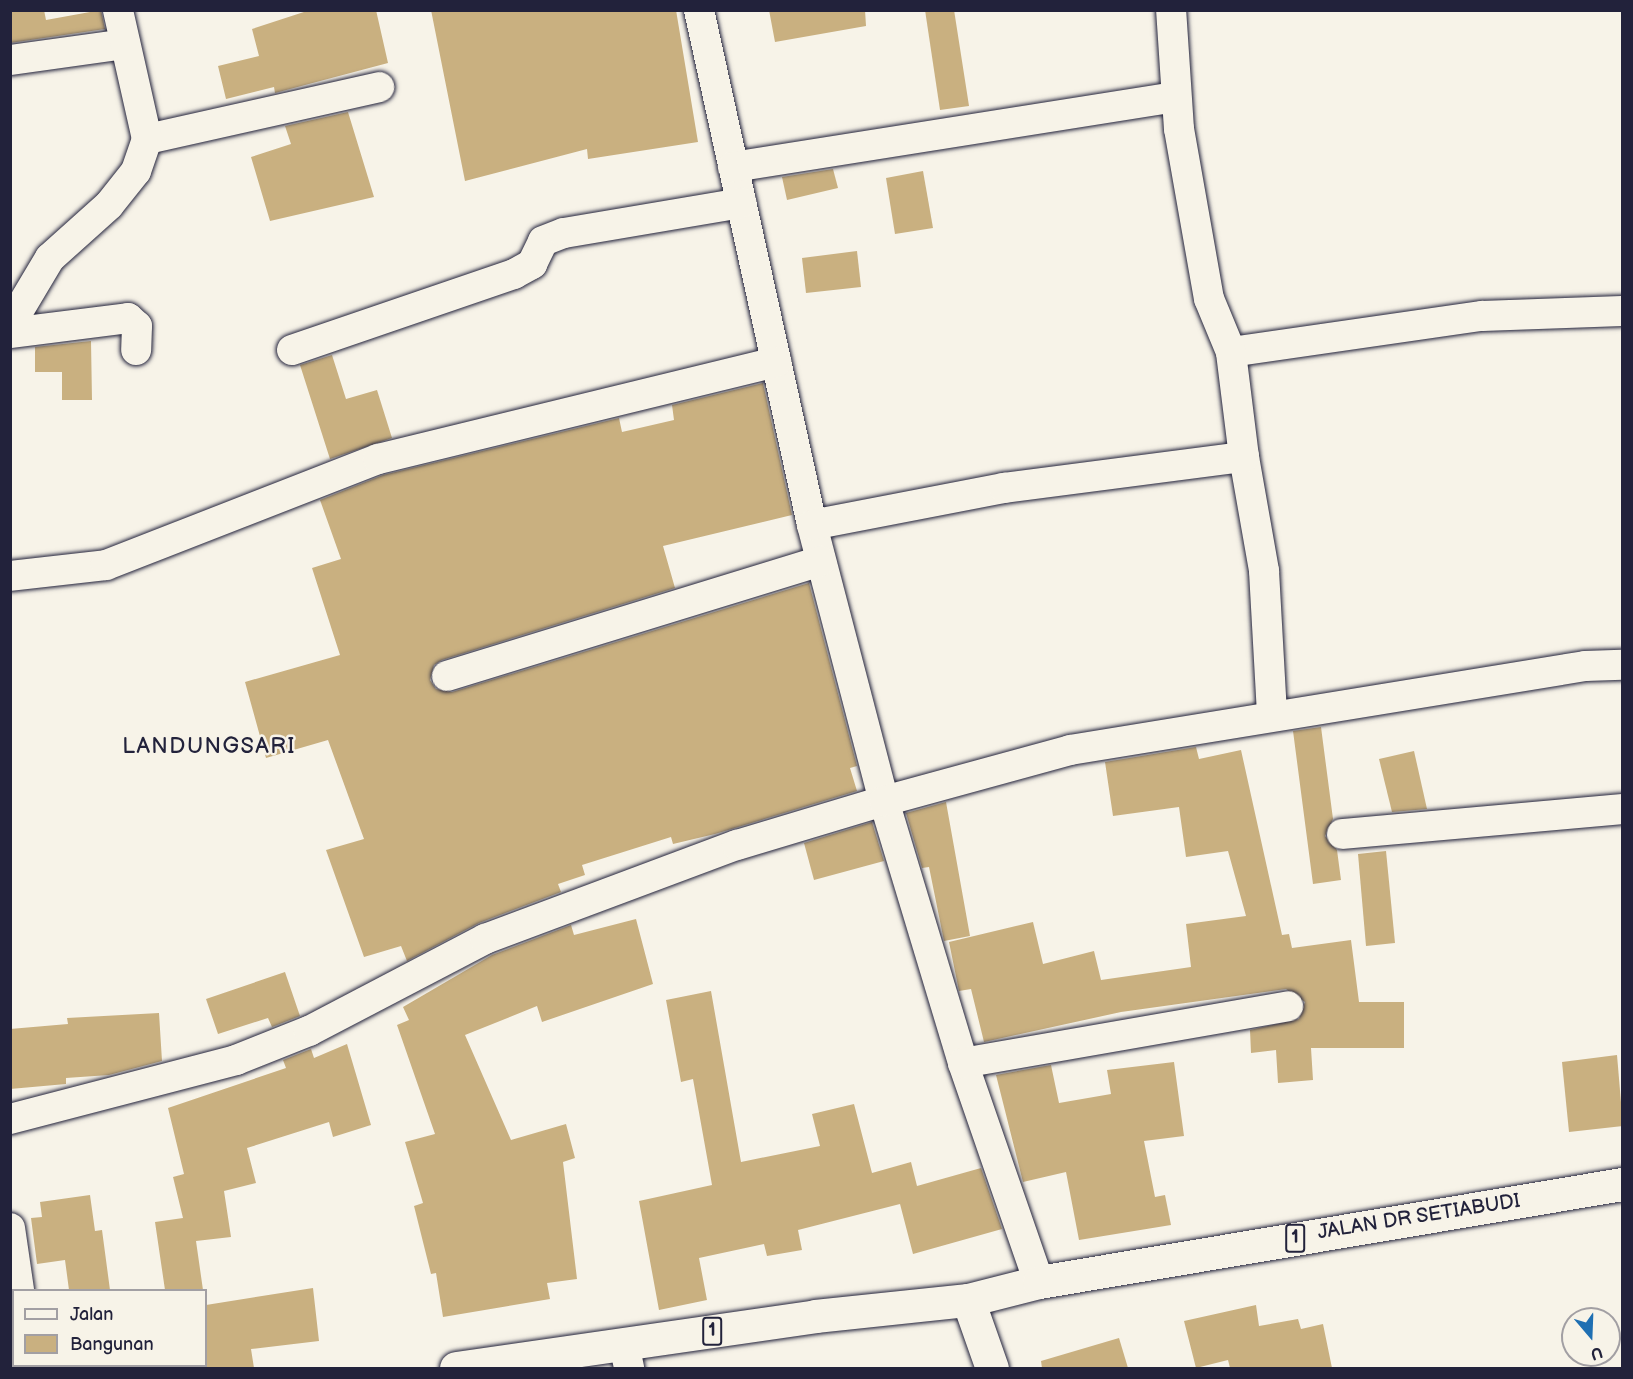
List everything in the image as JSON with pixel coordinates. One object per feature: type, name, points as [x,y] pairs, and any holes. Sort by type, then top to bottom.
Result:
[{"type":"main road","name":"JALAN DR SETIABUDI","points":[[968,1300],[1039,1282],[1623,1184]]},
{"type":"main road","name":"1","points":[[456,1368],[626,1356],[968,1300]]},
{"type":"main road","points":[[968,1300],[992,1368]]},
{"type":"street","points":[[10,325],[50,258],[109,205],[136,171],[147,138],[118,10]]},
{"type":"street","points":[[699,10],[812,525],[884,801],[963,1063],[1039,1282]]},
{"type":"street","points":[[1171,10],[1175,97],[1209,299],[1232,352],[1244,457],[1264,571],[1272,716]]},
{"type":"street","points":[[10,60],[125,44]]},
{"type":"street","points":[[147,138],[379,87]]},
{"type":"street","points":[[733,167],[1175,97]]},
{"type":"street","points":[[292,350],[514,274],[532,264],[543,241],[564,233],[741,203]]},
{"type":"street","points":[[1232,352],[1482,316],[1623,311]]},
{"type":"street","points":[[10,333],[114,316],[135,323],[136,350]]},
{"type":"street","points":[[10,576],[106,566],[378,459],[776,362]]},
{"type":"street","points":[[812,525],[1004,488],[1244,457]]},
{"type":"street","points":[[447,676],[821,561]]},
{"type":"street","points":[[10,1119],[236,1059],[309,1031],[485,939],[737,845],[884,801],[1070,750],[1585,666],[1623,665]]},
{"type":"street","points":[[1342,834],[1623,809]]},
{"type":"street","points":[[963,1063],[1288,1006]]},
{"type":"street","points":[[10,1228],[19,1289]]},
{"type":"building","points":[[10,10],[44,10],[46,20],[101,10],[105,29],[10,43]]},
{"type":"building","points":[[310,10],[376,10],[388,63],[275,93],[274,87],[226,99],[218,66],[259,56],[252,29]]},
{"type":"building","points":[[431,10],[676,10],[698,142],[588,159],[587,149],[465,181]]},
{"type":"building","points":[[769,10],[865,10],[866,26],[775,42]]},
{"type":"building","points":[[925,10],[954,10],[969,106],[940,110]]},
{"type":"building","points":[[348,112],[374,197],[270,221],[251,157],[291,144],[285,126]]},
{"type":"building","points":[[833,169],[838,188],[787,200],[782,177]]},
{"type":"building","points":[[923,171],[933,228],[895,234],[886,178]]},
{"type":"building","points":[[857,251],[861,287],[806,293],[802,258]]},
{"type":"building","points":[[91,341],[92,400],[62,400],[62,372],[35,372],[35,347]]},
{"type":"building","points":[[332,355],[346,399],[377,390],[392,438],[330,459],[300,365]]},
{"type":"building","points":[[763,383],[792,515],[663,546],[675,588],[442,660],[434,665],[430,680],[436,689],[452,692],[809,583],[857,766],[850,768],[857,791],[715,834],[673,844],[671,837],[582,865],[585,875],[558,884],[561,892],[479,923],[407,961],[401,946],[364,957],[326,850],[364,839],[328,740],[266,758],[245,682],[340,655],[312,568],[341,559],[320,500],[383,475],[619,418],[622,432],[674,420],[672,405]]},
{"type":"building","points":[[1321,727],[1333,819],[1325,836],[1337,850],[1341,880],[1313,884],[1293,731]]},
{"type":"building","points":[[1196,747],[1199,759],[1241,750],[1282,935],[1289,934],[1292,948],[1351,940],[1359,1002],[1404,1002],[1404,1048],[1311,1048],[1313,1080],[1278,1083],[1276,1050],[1251,1053],[1250,1030],[1299,1019],[1305,1002],[1286,989],[1121,1012],[984,1042],[971,989],[959,991],[949,942],[1033,922],[1043,964],[1094,951],[1101,980],[1191,967],[1186,924],[1246,916],[1228,851],[1186,857],[1179,807],[1113,816],[1105,762]]},
{"type":"building","points":[[1414,751],[1427,809],[1392,812],[1379,759]]},
{"type":"building","points":[[946,802],[970,936],[944,941],[929,867],[922,868],[906,813]]},
{"type":"building","points":[[872,822],[884,861],[814,880],[804,843]]},
{"type":"building","points":[[1386,851],[1395,943],[1366,946],[1358,854]]},
{"type":"building","points":[[636,919],[653,984],[542,1022],[537,1006],[465,1035],[511,1140],[566,1124],[575,1158],[563,1162],[577,1279],[547,1283],[550,1299],[443,1317],[436,1273],[431,1274],[414,1206],[423,1203],[405,1142],[435,1134],[397,1025],[409,1020],[403,1007],[492,955],[571,925],[574,935]]},
{"type":"building","points":[[285,972],[300,1016],[272,1027],[268,1018],[218,1034],[206,999]]},
{"type":"building","points":[[711,991],[741,1162],[820,1146],[812,1114],[854,1104],[872,1173],[911,1162],[917,1186],[981,1168],[1002,1229],[913,1254],[900,1204],[798,1230],[802,1250],[767,1256],[764,1244],[699,1258],[707,1300],[659,1310],[639,1201],[712,1185],[693,1079],[681,1082],[666,1000]]},
{"type":"building","points":[[159,1013],[162,1061],[109,1075],[66,1078],[66,1084],[10,1089],[10,1029],[68,1024],[67,1018]]},
{"type":"building","points":[[347,1044],[371,1125],[333,1137],[329,1122],[247,1148],[256,1183],[224,1191],[231,1237],[196,1241],[203,1289],[165,1289],[155,1222],[183,1218],[173,1177],[184,1174],[168,1108],[286,1068],[283,1060],[311,1049],[314,1058]]},
{"type":"building","points":[[1617,1055],[1623,1126],[1569,1132],[1562,1062]]},
{"type":"building","points":[[1174,1062],[1184,1136],[1144,1141],[1155,1197],[1165,1195],[1171,1225],[1079,1240],[1066,1172],[1023,1182],[996,1075],[1051,1065],[1059,1103],[1111,1094],[1107,1070]]},
{"type":"building","points":[[90,1195],[95,1231],[102,1230],[110,1289],[69,1289],[65,1260],[37,1264],[31,1218],[42,1217],[40,1202]]},
{"type":"building","points":[[313,1288],[319,1341],[251,1349],[254,1368],[206,1368],[207,1305]]},
{"type":"building","points":[[1256,1305],[1259,1326],[1298,1319],[1301,1329],[1323,1324],[1332,1368],[1230,1368],[1228,1360],[1196,1368],[1184,1321]]},
{"type":"building","points":[[1119,1338],[1128,1368],[1042,1368],[1041,1361]]},
{"type":"district","name":"LANDUNGSARI","points":[[209,747]]}]
